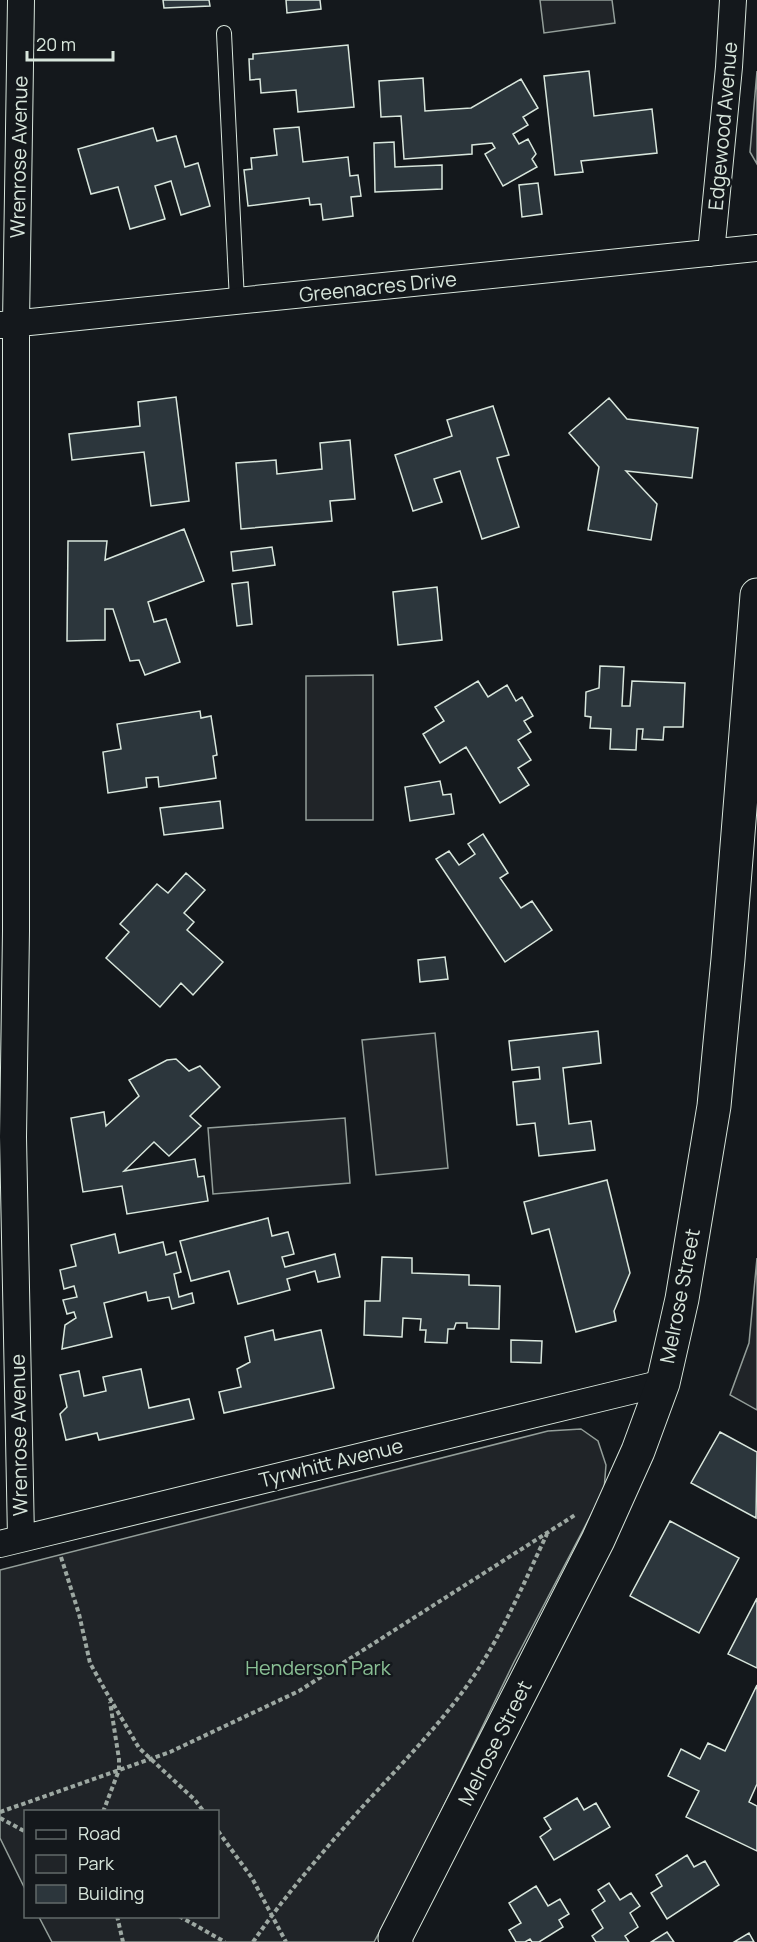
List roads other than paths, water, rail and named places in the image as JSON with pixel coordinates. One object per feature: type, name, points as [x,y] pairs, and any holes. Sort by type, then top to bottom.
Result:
[{"type":"street","name":"Wrenrose Avenue","points":[[11,1541],[16,907],[8,324],[21,0]]},
{"type":"street","name":"Edgewood Avenue","points":[[711,253],[729,67],[733,0]]},
{"type":"street","name":"Greenacres Drive","points":[[8,324],[757,248]]},
{"type":"street","name":"Melrose Street","points":[[393,1941],[598,1540],[638,1451],[663,1383],[682,1299],[714,1106],[757,595]]},
{"type":"street","name":"Tyrwhitt Avenue","points":[[11,1541],[663,1383]]},
{"type":"lane","points":[[224,33],[237,301]]},
{"type":"park label","name":"Henderson Park","points":[[318,1668]]}]
